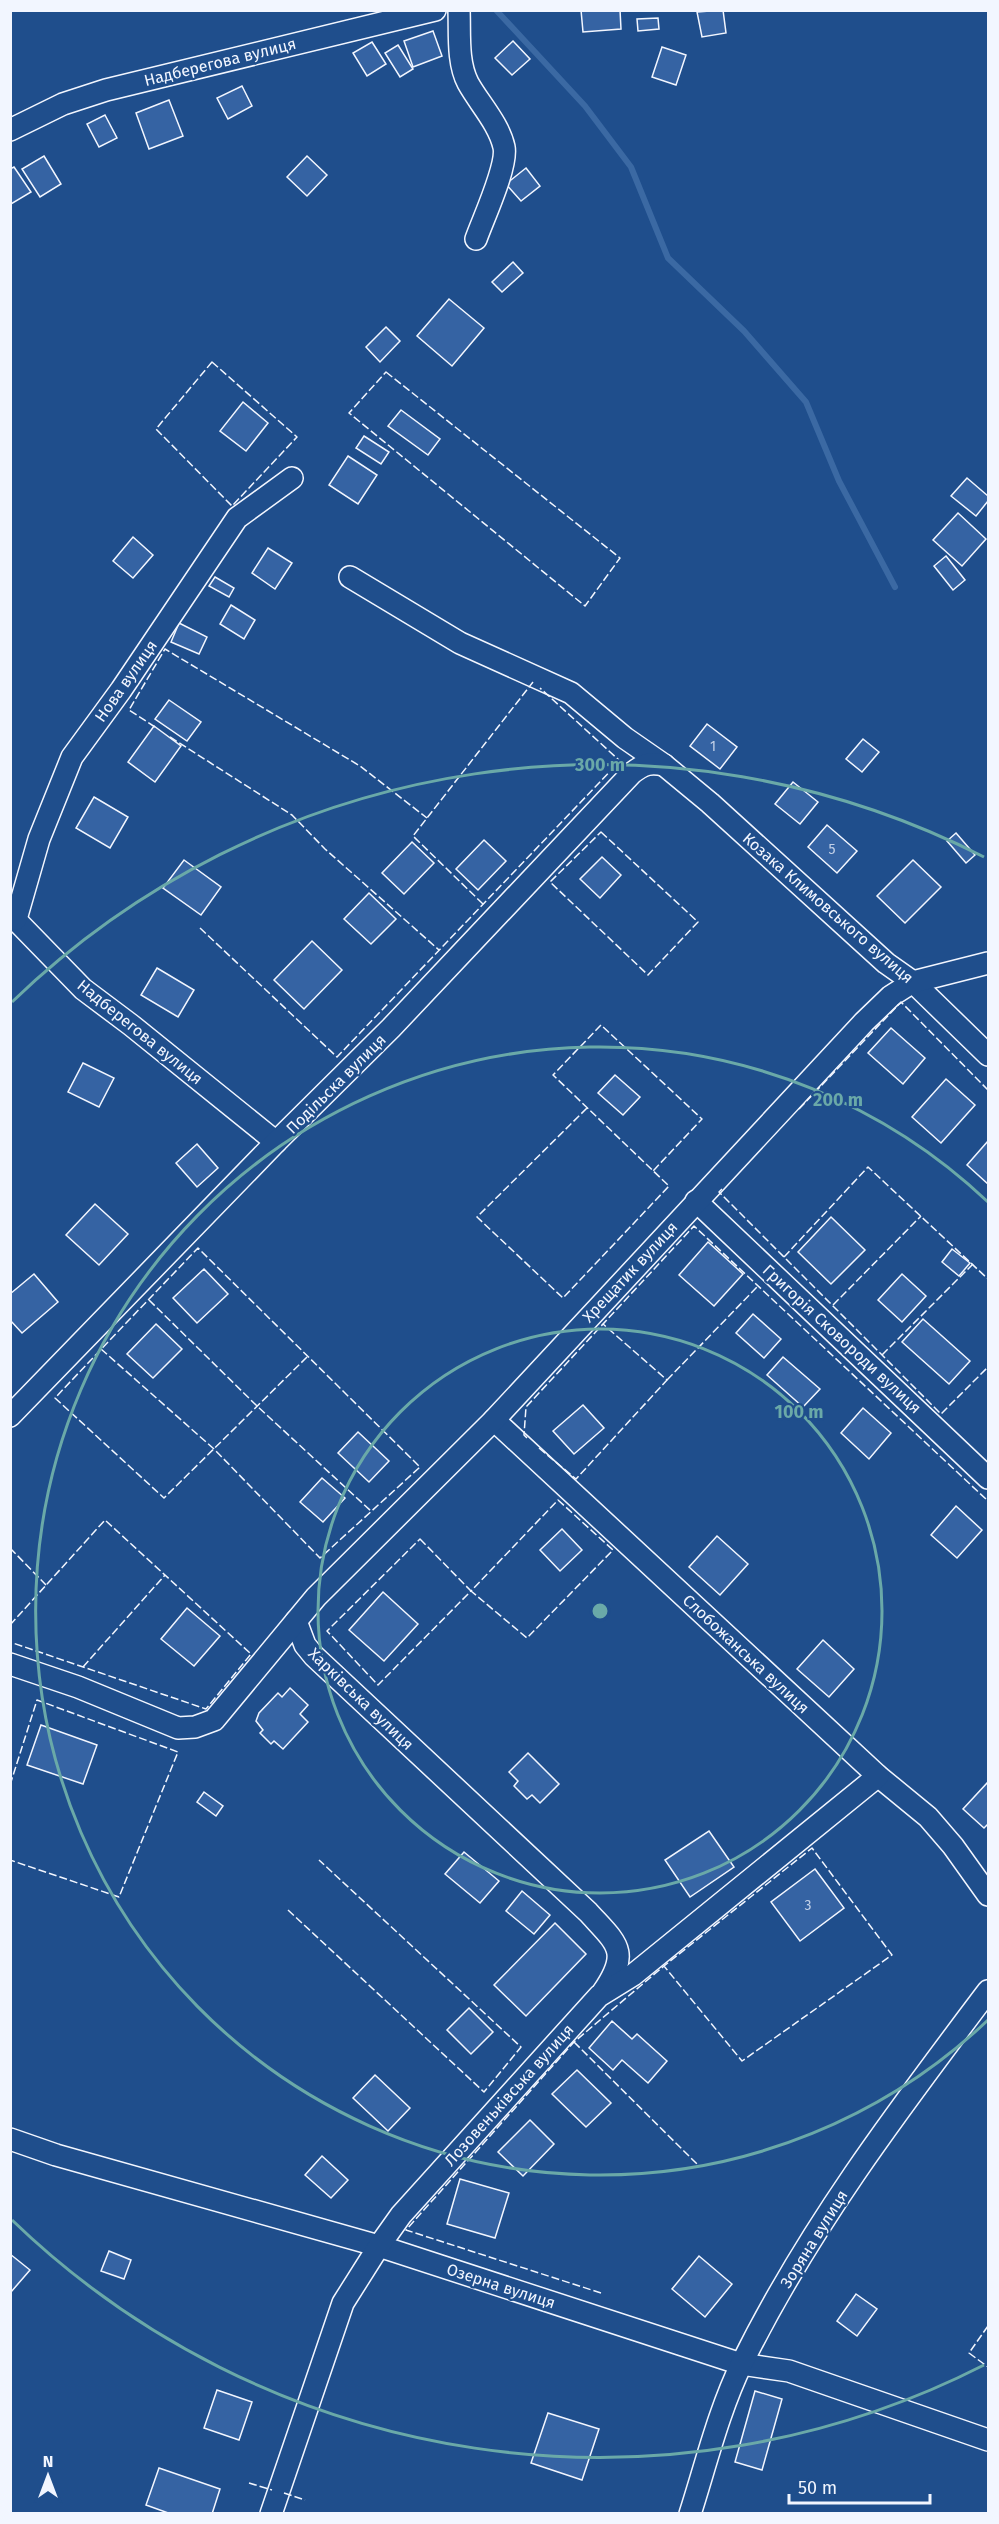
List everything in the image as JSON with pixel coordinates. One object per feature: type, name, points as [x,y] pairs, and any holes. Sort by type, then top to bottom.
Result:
[{"type":"street","name":"Надберегова вулиця","points":[[10,130],[63,104],[106,90],[435,10]]},
{"type":"street","points":[[459,10],[462,67],[467,82],[496,129],[504,148],[502,170],[476,239]]},
{"type":"street","name":"Нова вулиця","points":[[13,917],[39,839],[72,757],[121,690],[237,518],[292,478]]},
{"type":"street","points":[[350,577],[460,643],[571,693],[625,738],[664,765]]},
{"type":"street","name":"Подільска вулиця","points":[[10,1416],[276,1142],[391,1028],[632,773],[644,764],[652,762],[664,765]]},
{"type":"street","name":"Козака Климовського вулиця","points":[[664,765],[718,810],[886,963],[913,982],[988,1055]]},
{"type":"street","name":"Надберегова вулиця","points":[[13,917],[83,989],[276,1142]]},
{"type":"street","name":"Хрещатик вулиця","points":[[296,1621],[316,1597],[494,1420],[696,1201],[891,996],[913,982],[988,963]]},
{"type":"street","name":"Григорія Сковороди вулиця","points":[[696,1201],[988,1478]]},
{"type":"street","name":"Слобожанська вулиця","points":[[494,1420],[878,1776],[928,1817],[953,1846],[988,1895]]},
{"type":"street","points":[[10,1664],[78,1687],[178,1728],[195,1727],[214,1720],[296,1621]]},
{"type":"street","name":"Харківська вулиця","points":[[296,1621],[305,1645],[314,1656],[588,1912],[613,1940],[618,1953],[617,1968],[599,1996]]},
{"type":"street","name":"Лозовеньківська вулиця","points":[[271,2514],[343,2303],[401,2215],[599,1996],[633,1975],[878,1776]]},
{"type":"street","name":"Зоряна вулиця","points":[[690,2514],[741,2364],[795,2264],[893,2117],[988,1991]]},
{"type":"street","name":"Озерна вулиця","points":[[10,2139],[67,2158],[379,2246],[741,2364],[789,2371],[988,2440]]},
{"type":"building","points":[[581,10],[620,10],[621,29],[583,32]]},
{"type":"building","points":[[723,10],[726,33],[702,37],[697,12]]},
{"type":"building","points":[[658,18],[659,29],[638,31],[637,19]]},
{"type":"building","points":[[433,31],[442,56],[413,67],[404,41]]},
{"type":"building","points":[[513,41],[530,59],[512,75],[495,58]]},
{"type":"building","points":[[372,42],[386,64],[367,76],[353,53]]},
{"type":"building","points":[[398,45],[413,69],[400,77],[385,53]]},
{"type":"building","points":[[662,47],[686,55],[676,85],[652,77]]},
{"type":"building","points":[[242,86],[252,106],[228,119],[217,98]]},
{"type":"building","points":[[169,100],[183,136],[149,149],[136,113]]},
{"type":"building","points":[[105,115],[117,138],[99,147],[87,124]]},
{"type":"building","points":[[44,156],[61,184],[40,197],[22,169]]},
{"type":"building","points":[[307,156],[327,175],[307,196],[287,177]]},
{"type":"building","points":[[14,167],[31,192],[11,204],[10,169]]},
{"type":"building","points":[[526,168],[540,186],[521,201],[506,184]]},
{"type":"building","points":[[513,262],[523,273],[502,292],[492,282]]},
{"type":"building","points":[[449,299],[484,328],[452,366],[417,336]]},
{"type":"building","points":[[386,327],[400,341],[380,362],[366,347]]},
{"type":"building","points":[[243,402],[268,423],[246,451],[220,431]]},
{"type":"building","points":[[401,410],[440,439],[428,455],[388,426]]},
{"type":"building","points":[[364,436],[389,452],[381,464],[356,448]]},
{"type":"building","points":[[348,456],[377,475],[358,504],[329,485]]},
{"type":"building","points":[[967,478],[988,496],[988,501],[976,516],[951,496]]},
{"type":"building","points":[[958,513],[986,539],[962,566],[933,540]]},
{"type":"building","points":[[133,537],[153,555],[133,578],[113,561]]},
{"type":"building","points":[[268,548],[292,563],[275,589],[252,573]]},
{"type":"building","points":[[946,556],[965,580],[953,590],[934,566]]},
{"type":"building","points":[[215,577],[234,588],[229,597],[209,586]]},
{"type":"building","points":[[231,605],[255,620],[244,639],[220,624]]},
{"type":"building","points":[[179,623],[207,637],[199,654],[171,642]]},
{"type":"building","points":[[169,700],[201,722],[187,741],[155,719]]},
{"type":"building","points":[[707,724],[737,747],[720,769],[690,746]]},
{"type":"building","points":[[154,726],[181,746],[155,782],[128,762]]},
{"type":"building","points":[[863,739],[879,752],[862,772],[846,759]]},
{"type":"building","points":[[793,782],[818,802],[800,824],[775,804]]},
{"type":"building","points":[[94,797],[128,817],[110,848],[76,828]]},
{"type":"building","points":[[827,825],[857,851],[837,873],[808,847]]},
{"type":"building","points":[[956,833],[975,855],[966,863],[947,841]]},
{"type":"building","points":[[484,840],[506,861],[478,890],[456,869]]},
{"type":"building","points":[[412,842],[434,863],[404,894],[382,873]]},
{"type":"building","points":[[602,857],[621,875],[600,898],[580,879]]},
{"type":"building","points":[[184,860],[221,887],[201,915],[163,888]]},
{"type":"building","points":[[913,860],[941,887],[905,923],[877,896]]},
{"type":"building","points":[[369,893],[396,919],[371,944],[344,919]]},
{"type":"building","points":[[312,941],[342,970],[304,1009],[274,980]]},
{"type":"building","points":[[157,968],[194,990],[178,1017],[141,995]]},
{"type":"building","points":[[891,1028],[925,1058],[903,1084],[868,1053]]},
{"type":"building","points":[[83,1063],[114,1078],[99,1107],[68,1092]]},
{"type":"building","points":[[615,1075],[640,1097],[623,1115],[598,1093]]},
{"type":"building","points":[[946,1079],[975,1105],[941,1143],[912,1117]]},
{"type":"building","points":[[988,1141],[988,1184],[967,1165]]},
{"type":"building","points":[[197,1144],[218,1168],[197,1187],[176,1163]]},
{"type":"building","points":[[95,1204],[128,1234],[99,1265],[66,1235]]},
{"type":"building","points":[[831,1217],[865,1250],[831,1284],[798,1252]]},
{"type":"building","points":[[708,1242],[743,1274],[714,1306],[679,1275]]},
{"type":"building","points":[[952,1249],[970,1263],[959,1276],[942,1262]]},
{"type":"building","points":[[204,1269],[228,1294],[197,1323],[173,1298]]},
{"type":"building","points":[[34,1274],[58,1302],[22,1333],[10,1320],[10,1294]]},
{"type":"building","points":[[902,1274],[926,1296],[902,1322],[878,1300]]},
{"type":"building","points":[[753,1314],[781,1339],[764,1358],[736,1333]]},
{"type":"building","points":[[923,1319],[970,1361],[949,1384],[902,1342]]},
{"type":"building","points":[[156,1324],[182,1349],[153,1378],[127,1354]]},
{"type":"building","points":[[783,1357],[820,1389],[803,1407],[767,1375]]},
{"type":"building","points":[[583,1405],[604,1428],[574,1454],[553,1431]]},
{"type":"building","points":[[863,1408],[891,1433],[869,1459],[841,1433]]},
{"type":"building","points":[[358,1432],[389,1461],[369,1482],[338,1453]]},
{"type":"building","points":[[322,1478],[345,1498],[323,1522],[300,1502]]},
{"type":"building","points":[[956,1506],[982,1530],[957,1558],[931,1535]]},
{"type":"building","points":[[562,1529],[582,1550],[560,1571],[540,1550]]},
{"type":"building","points":[[717,1536],[748,1564],[720,1595],[689,1567]]},
{"type":"building","points":[[383,1592],[418,1624],[384,1661],[349,1630]]},
{"type":"building","points":[[187,1608],[220,1636],[194,1666],[161,1639]]},
{"type":"building","points":[[823,1640],[854,1669],[829,1697],[797,1669]]},
{"type":"building","points":[[290,1688],[308,1705],[300,1714],[308,1722],[283,1749],[274,1741],[271,1744],[260,1733],[263,1730],[256,1721],[259,1713],[278,1693],[282,1697]]},
{"type":"building","points":[[41,1725],[97,1745],[83,1784],[27,1765]]},
{"type":"building","points":[[528,1753],[559,1784],[540,1803],[532,1795],[527,1799],[514,1786],[518,1781],[509,1772]]},
{"type":"building","points":[[988,1782],[988,1824],[984,1828],[963,1809]]},
{"type":"building","points":[[204,1792],[223,1806],[216,1816],[197,1802]]},
{"type":"building","points":[[709,1831],[734,1867],[690,1897],[665,1860]]},
{"type":"building","points":[[464,1852],[499,1881],[480,1903],[445,1874]]},
{"type":"building","points":[[815,1869],[844,1908],[800,1941],[771,1902]]},
{"type":"building","points":[[522,1891],[550,1915],[534,1934],[506,1911]]},
{"type":"building","points":[[555,1923],[586,1954],[526,2016],[494,1985]]},
{"type":"building","points":[[469,2008],[493,2032],[471,2054],[447,2030]]},
{"type":"building","points":[[612,2021],[632,2039],[637,2034],[667,2061],[648,2083],[622,2060],[613,2070],[589,2048]]},
{"type":"building","points":[[577,2070],[611,2103],[586,2127],[552,2094]]},
{"type":"building","points":[[375,2075],[410,2108],[388,2131],[353,2098]]},
{"type":"building","points":[[530,2120],[554,2144],[523,2176],[498,2152]]},
{"type":"building","points":[[322,2156],[348,2180],[331,2198],[305,2175]]},
{"type":"building","points":[[460,2179],[509,2193],[495,2238],[447,2224]]},
{"type":"building","points":[[109,2251],[131,2260],[124,2279],[101,2271]]},
{"type":"building","points":[[10,2254],[30,2270],[11,2292],[10,2292]]},
{"type":"building","points":[[699,2256],[732,2284],[705,2317],[672,2289]]},
{"type":"building","points":[[856,2294],[877,2309],[857,2336],[837,2321]]},
{"type":"building","points":[[217,2390],[252,2402],[239,2440],[204,2428]]},
{"type":"building","points":[[755,2391],[782,2399],[762,2470],[735,2462]]},
{"type":"building","points":[[548,2413],[599,2429],[582,2480],[531,2463]]},
{"type":"building","points":[[159,2468],[220,2489],[212,2514],[171,2514],[146,2505]]},
{"type":"waterway","points":[[496,10],[585,106],[631,167],[668,258],[744,331],[806,402],[839,481],[895,587]]},
{"type":"fence","points":[[212,362],[297,437],[232,506],[156,429],[212,362]]},
{"type":"fence","points":[[386,372],[620,558],[585,606],[349,413],[386,372]]},
{"type":"fence","points":[[155,727],[129,710],[165,649],[360,766],[427,818]]},
{"type":"fence","points":[[483,904],[413,836],[533,682]]},
{"type":"fence","points":[[200,928],[337,1057],[620,761],[540,688]]},
{"type":"fence","points":[[170,737],[292,815],[325,849],[439,950]]},
{"type":"fence","points":[[601,832],[698,922],[648,975],[550,882],[601,832]]},
{"type":"fence","points":[[799,1109],[901,1002],[988,1090]]},
{"type":"fence","points":[[587,1108],[477,1217],[563,1298],[669,1186],[553,1075],[601,1025],[702,1119],[653,1171]]},
{"type":"fence","points":[[784,1257],[868,1167],[988,1279]]},
{"type":"fence","points":[[722,1189],[719,1192],[941,1414],[988,1367]]},
{"type":"fence","points":[[833,1305],[921,1216]]},
{"type":"fence","points":[[527,1438],[524,1435],[526,1407],[694,1226],[988,1501]]},
{"type":"fence","points":[[101,1349],[214,1449],[320,1558],[420,1467],[198,1248],[90,1360],[55,1398],[164,1498],[308,1356]]},
{"type":"fence","points":[[882,1355],[973,1264]]},
{"type":"fence","points":[[667,1380],[758,1286]]},
{"type":"fence","points":[[149,1300],[257,1406],[371,1511]]},
{"type":"fence","points":[[539,1448],[576,1479],[667,1380],[603,1324]]},
{"type":"fence","points":[[558,1500],[613,1550],[527,1638],[471,1591],[558,1500]]},
{"type":"fence","points":[[10,1625],[105,1520],[251,1654],[206,1709],[10,1642]]},
{"type":"fence","points":[[420,1539],[471,1591],[378,1685],[327,1631],[420,1539]]},
{"type":"fence","points":[[10,1548],[46,1585]]},
{"type":"fence","points":[[83,1667],[165,1575]]},
{"type":"fence","points":[[10,1785],[37,1700],[178,1752],[119,1897],[10,1860]]},
{"type":"fence","points":[[601,2293],[406,2230],[574,2042],[664,1966],[812,1848],[892,1955],[742,2061],[664,1966]]},
{"type":"fence","points":[[288,1910],[484,2092],[521,2047],[319,1860]]},
{"type":"fence","points":[[574,2042],[698,2165]]},
{"type":"fence","points":[[988,2326],[969,2353],[988,2367]]},
{"type":"fence","points":[[249,2483],[272,2490]]},
{"type":"fence","points":[[284,2493],[305,2500]]}]
